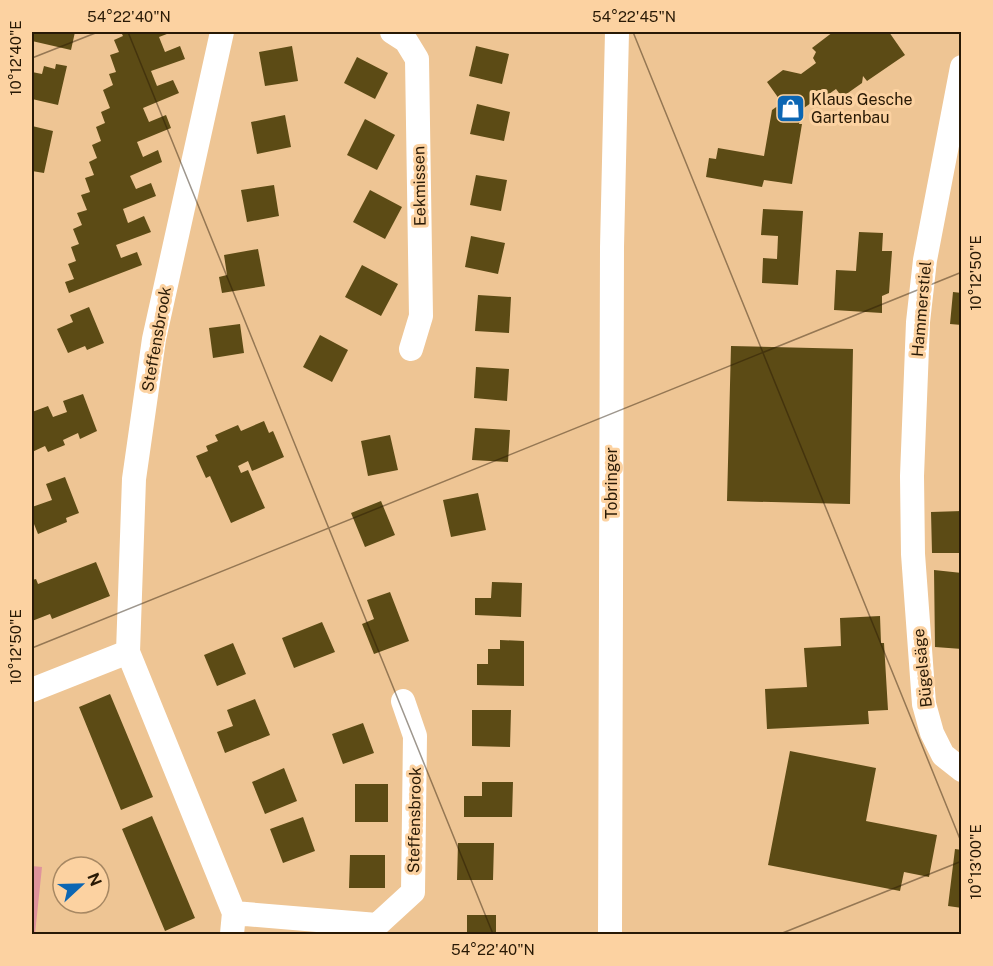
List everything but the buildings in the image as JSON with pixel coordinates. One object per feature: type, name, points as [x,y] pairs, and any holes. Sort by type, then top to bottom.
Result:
[{"type":"street","name":"Steffensbrook","points":[[222,32],[154,339],[134,479],[128,652],[233,924],[377,925],[413,892],[415,736],[403,701]]},
{"type":"street","name":"Eekmissen","points":[[392,32],[406,41],[417,59],[421,315],[411,349]]},
{"type":"street","name":"Tobringer","points":[[610,934],[612,259],[619,38]]},
{"type":"street","name":"Hammerstiel","points":[[913,554],[912,476],[918,322],[925,260],[962,67]]},
{"type":"street","name":"Bügelsäge","points":[[913,554],[924,704],[932,733],[943,755],[962,770]]},
{"type":"street","points":[[32,690],[128,652]]},
{"type":"shaded area","points":[[32,866],[42,867],[35,934],[32,934]]},
{"type":"place","name":"Klaus Gesche Gartenbau","points":[[790,108]]}]
